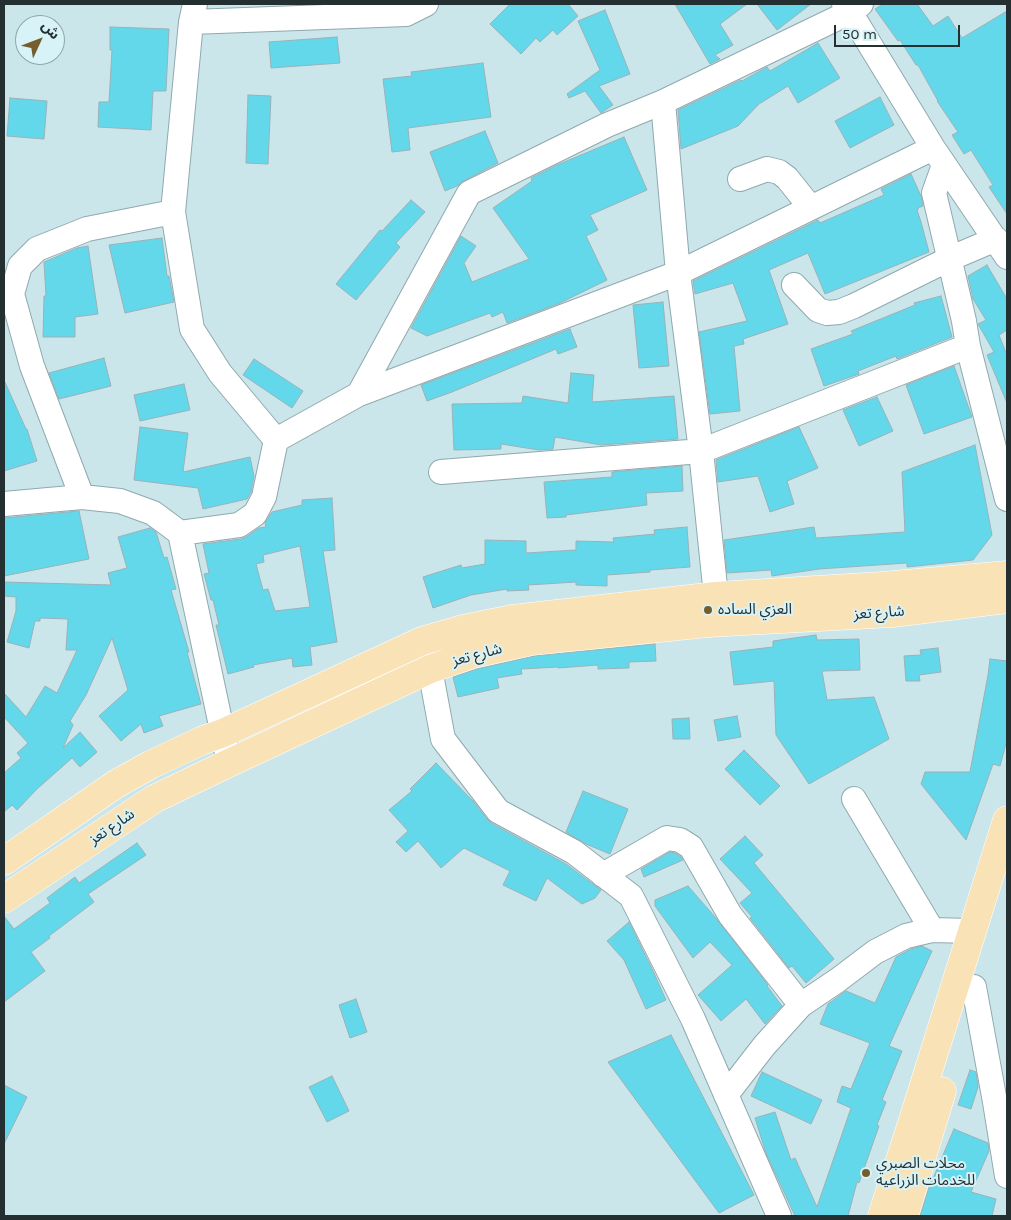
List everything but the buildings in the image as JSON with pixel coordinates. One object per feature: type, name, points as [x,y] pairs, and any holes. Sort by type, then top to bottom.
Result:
[{"type":"main road","name":"شارع تعز","points":[[4,861],[116,784],[150,765],[422,641],[463,629],[512,619],[716,596],[882,586],[1007,575]]},
{"type":"main road","name":"شارع تعز","points":[[4,899],[154,799],[430,669],[473,654],[532,641],[708,623],[893,613],[1007,599]]},
{"type":"main road","points":[[882,1216],[1007,820]]},
{"type":"main road","points":[[904,1216],[1007,879]]},
{"type":"street","points":[[276,440],[220,374],[192,328],[173,212],[193,13],[406,14],[426,4]]},
{"type":"street","points":[[359,394],[469,193],[607,125],[663,102],[851,6],[939,156],[1001,248],[949,259],[839,312],[827,313],[818,310],[794,285]]},
{"type":"street","points":[[663,102],[678,273],[701,452],[716,596]]},
{"type":"street","points":[[180,533],[239,524],[255,514],[264,497],[276,440],[359,394],[678,273],[811,208],[939,156]]},
{"type":"street","points":[[939,156],[934,194],[964,321],[968,346],[1007,499]]},
{"type":"street","points":[[740,179],[767,169],[779,172],[787,178],[811,208]]},
{"type":"street","points":[[82,497],[32,366],[12,294],[20,266],[37,249],[87,229],[173,212]]},
{"type":"street","points":[[441,472],[701,452],[968,346]]},
{"type":"street","points":[[4,504],[82,497],[120,501],[153,513],[180,533],[229,763]]},
{"type":"street","points":[[430,669],[443,738],[498,811],[574,852],[631,896],[693,1019],[779,1216]]},
{"type":"street","points":[[854,799],[932,930]]},
{"type":"street","points":[[604,875],[667,838],[680,840],[691,848],[730,915],[801,1005]]},
{"type":"street","points":[[726,1094],[764,1046],[801,1005],[875,952],[906,936],[932,930],[972,931]]},
{"type":"street","points":[[974,988],[996,1102],[1007,1176]]},
{"type":"place","name":"العزي الساده","points":[[708,610]]},
{"type":"place","name":"محلات الصبري للخدمات الزراعيه","points":[[866,1173]]}]
